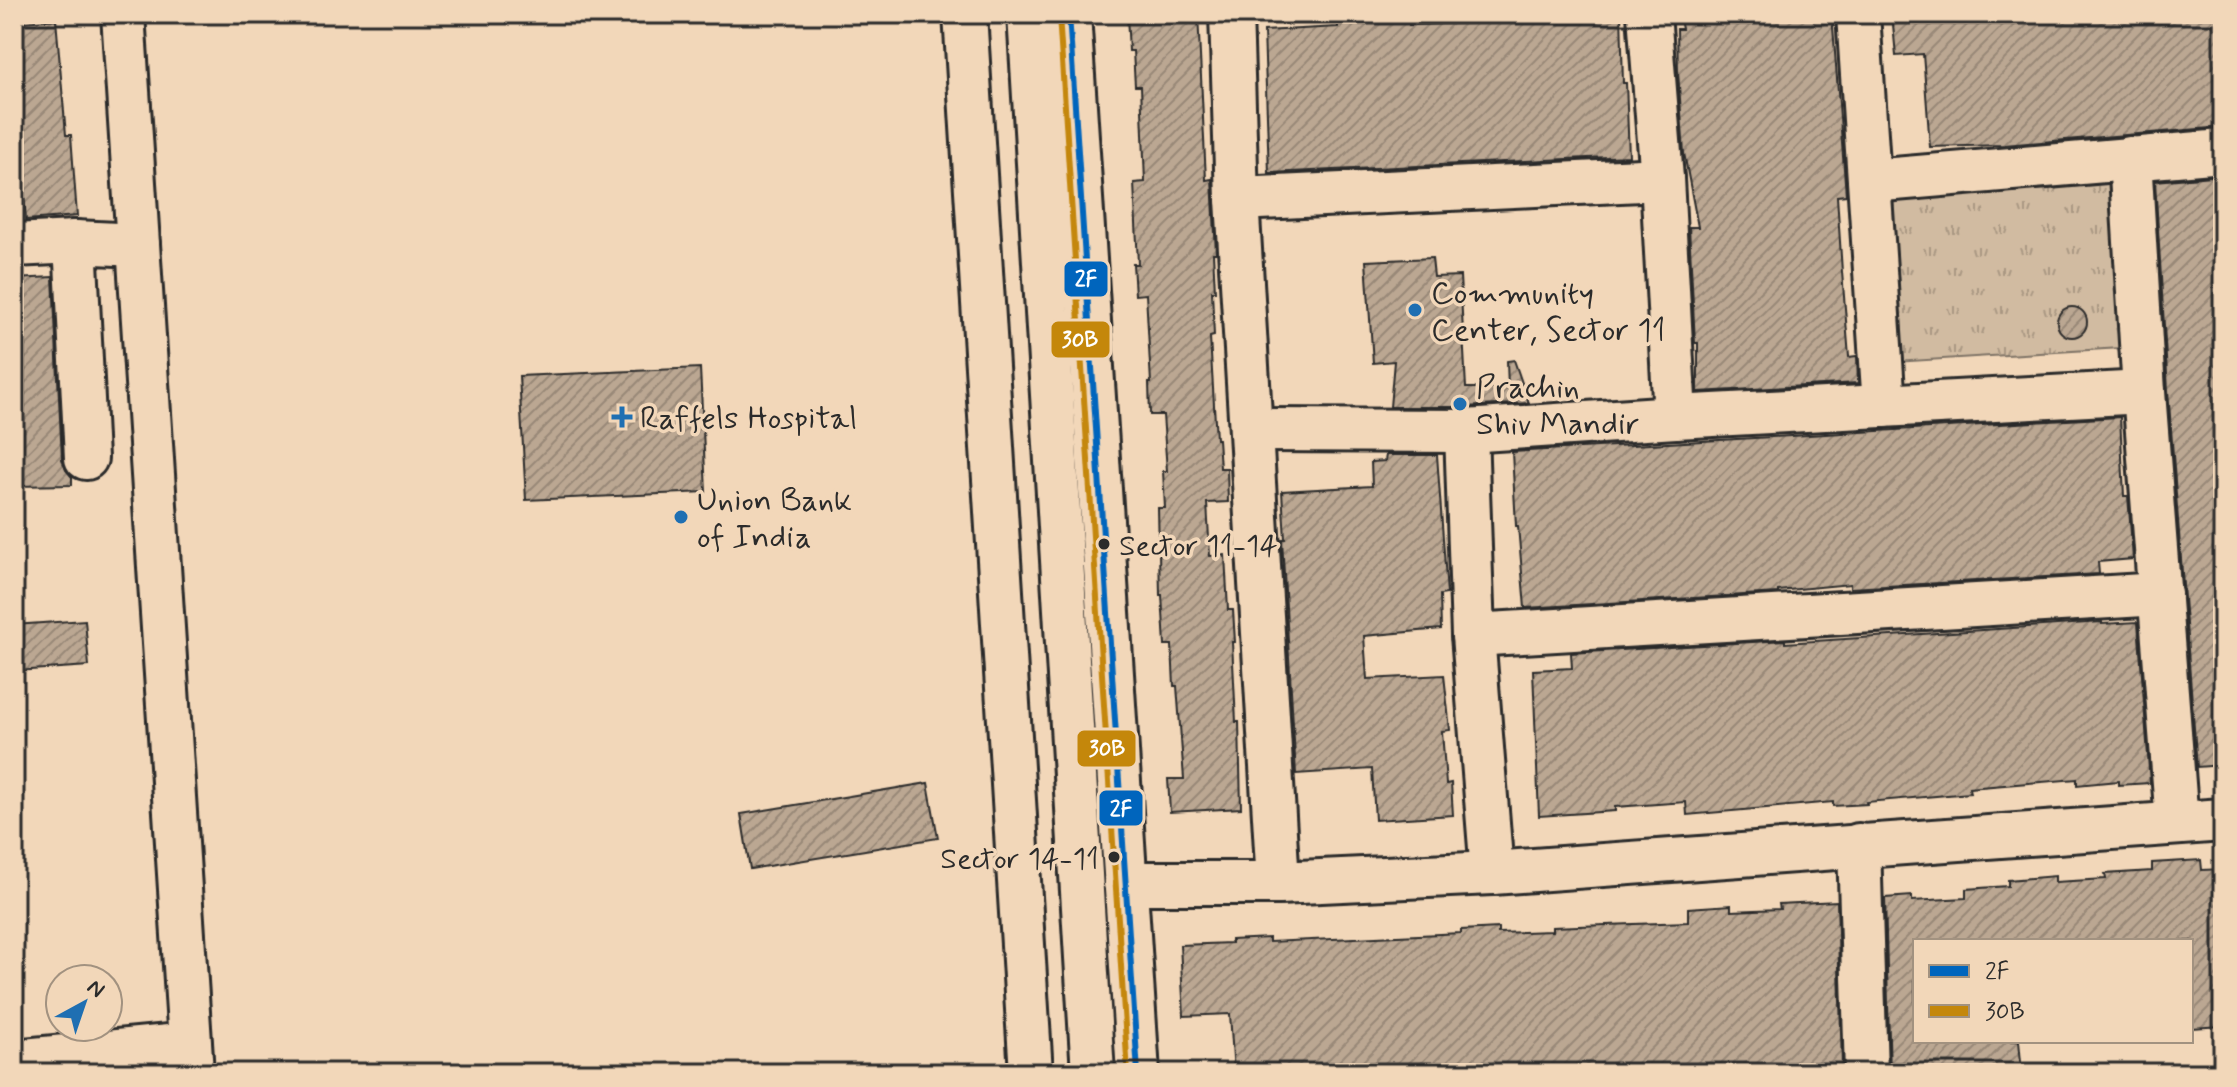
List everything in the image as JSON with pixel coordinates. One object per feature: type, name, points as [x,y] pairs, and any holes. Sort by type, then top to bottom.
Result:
[{"type":"street","points":[[14,1061],[191,1058],[123,14]]},
{"type":"street","points":[[965,14],[1031,1073]]},
{"type":"street","points":[[1029,14],[1093,1073]]},
{"type":"street","points":[[1069,14],[1138,1073]]},
{"type":"street","points":[[1231,14],[1237,199],[1278,883]]},
{"type":"street","points":[[1649,14],[1675,417]]},
{"type":"street","points":[[1858,14],[1884,406]]},
{"type":"street","points":[[1871,181],[2223,151]]},
{"type":"street","points":[[2130,158],[2144,392],[2177,823]]},
{"type":"street","points":[[1237,199],[1662,179]]},
{"type":"street","points":[[14,245],[75,242],[138,245]]},
{"type":"street","points":[[75,242],[86,458]]},
{"type":"street","points":[[1251,430],[1466,431],[2144,392]]},
{"type":"street","points":[[1466,431],[1473,635],[1492,873]]},
{"type":"street","points":[[1473,635],[2160,594]]},
{"type":"street","points":[[1125,883],[1278,883],[1492,873],[2223,820]]},
{"type":"street","points":[[1859,845],[1866,1073]]},
{"type":"green space","points":[[2109,169],[2121,348],[1895,362],[1882,183]]},
{"type":"building","points":[[1198,14],[1206,180],[1212,179],[1216,253],[1213,253],[1215,291],[1212,291],[1214,336],[1210,337],[1216,439],[1220,468],[1227,468],[1228,502],[1207,503],[1210,556],[1225,555],[1228,610],[1233,610],[1241,808],[1170,812],[1168,779],[1184,779],[1172,645],[1165,645],[1160,595],[1158,508],[1165,508],[1163,471],[1167,471],[1163,415],[1150,415],[1146,294],[1135,295],[1133,264],[1138,264],[1134,183],[1145,182],[1141,86],[1135,86],[1127,16]]},
{"type":"building","points":[[1374,14],[1408,14],[1409,25],[1476,23],[1476,14],[1621,14],[1629,156],[1269,173],[1264,31],[1338,27],[1338,21],[1374,20]]},
{"type":"building","points":[[1679,14],[1832,14],[1846,195],[1837,196],[1842,272],[1849,357],[1857,356],[1858,383],[1698,392],[1698,343],[1695,343],[1689,227],[1698,227],[1684,153],[1678,72],[1677,29],[1682,29]]},
{"type":"building","points":[[1892,14],[2223,14],[2223,127],[2004,145],[1930,147],[1923,54],[1896,56]]},
{"type":"building","points":[[56,19],[66,135],[71,135],[77,216],[26,220],[21,165],[14,165],[14,23]]},
{"type":"building","points":[[2223,175],[2223,765],[2197,767],[2155,181]]},
{"type":"building","name":"Community Center, Sector 11","points":[[1432,258],[1434,277],[1460,276],[1466,388],[1508,388],[1507,361],[1514,360],[1529,403],[1390,407],[1394,361],[1373,363],[1366,261]]},
{"type":"building","points":[[53,277],[62,459],[72,477],[72,485],[14,486],[14,279]]},
{"type":"building","points":[[2072,307],[2083,311],[2087,322],[2083,333],[2072,337],[2061,333],[2057,322],[2061,311]]},
{"type":"building","points":[[700,368],[706,492],[526,500],[519,376]]},
{"type":"building","points":[[2120,417],[2124,496],[2128,496],[2133,559],[2098,562],[2099,574],[1850,588],[1850,584],[1778,593],[1525,608],[1512,452]]},
{"type":"building","points":[[1386,455],[1437,455],[1447,594],[1440,595],[1441,629],[1364,636],[1367,679],[1444,675],[1450,730],[1442,731],[1446,784],[1451,783],[1453,815],[1375,820],[1372,769],[1296,774],[1282,491],[1372,486],[1371,462],[1385,461]]},
{"type":"building","points":[[85,620],[89,666],[16,671],[14,625]]},
{"type":"building","points":[[2138,622],[2150,783],[2118,785],[2118,781],[2077,785],[2077,779],[1969,788],[1970,793],[1867,804],[1833,806],[1833,802],[1687,815],[1686,802],[1539,816],[1533,670],[1572,668],[1571,653],[1785,640],[1785,643]]},
{"type":"building","points":[[928,783],[938,838],[750,869],[741,814]]},
{"type":"building","points":[[2201,860],[2202,870],[2223,869],[2223,1026],[2193,1028],[2193,939],[1913,939],[1913,1043],[2019,1043],[2022,1073],[1890,1073],[1885,898],[1912,896],[1912,901],[1966,898],[1966,889],[2008,886],[2008,880],[2055,876],[2055,882],[2106,879],[2105,874],[2152,871],[2152,863]]},
{"type":"building","points":[[1837,901],[1842,1065],[1784,1070],[1784,1073],[1234,1073],[1230,1014],[1184,1016],[1180,945],[1269,938],[1269,942],[1461,933],[1461,930],[1498,928],[1498,933],[1552,931],[1552,927],[1688,922],[1688,908],[1731,905],[1731,911],[1780,909],[1779,904]]},
{"type":"transit line","name":"2F","points":[[1069,14],[1138,1073]]},
{"type":"transit line","name":"30B","points":[[1059,15],[1128,1073]]},
{"type":"place","name":"Community Center, Sector 11","points":[[1415,310]]},
{"type":"place","name":"Prachin Shiv Mandir","points":[[1460,404]]},
{"type":"place","name":"Raffels Hospital","points":[[622,417]]},
{"type":"place","name":"Union Bank of India","points":[[681,517]]},
{"type":"place","name":"Sector 11-14","points":[[1104,544]]},
{"type":"place","name":"Sector 14-11","points":[[1114,857]]}]
